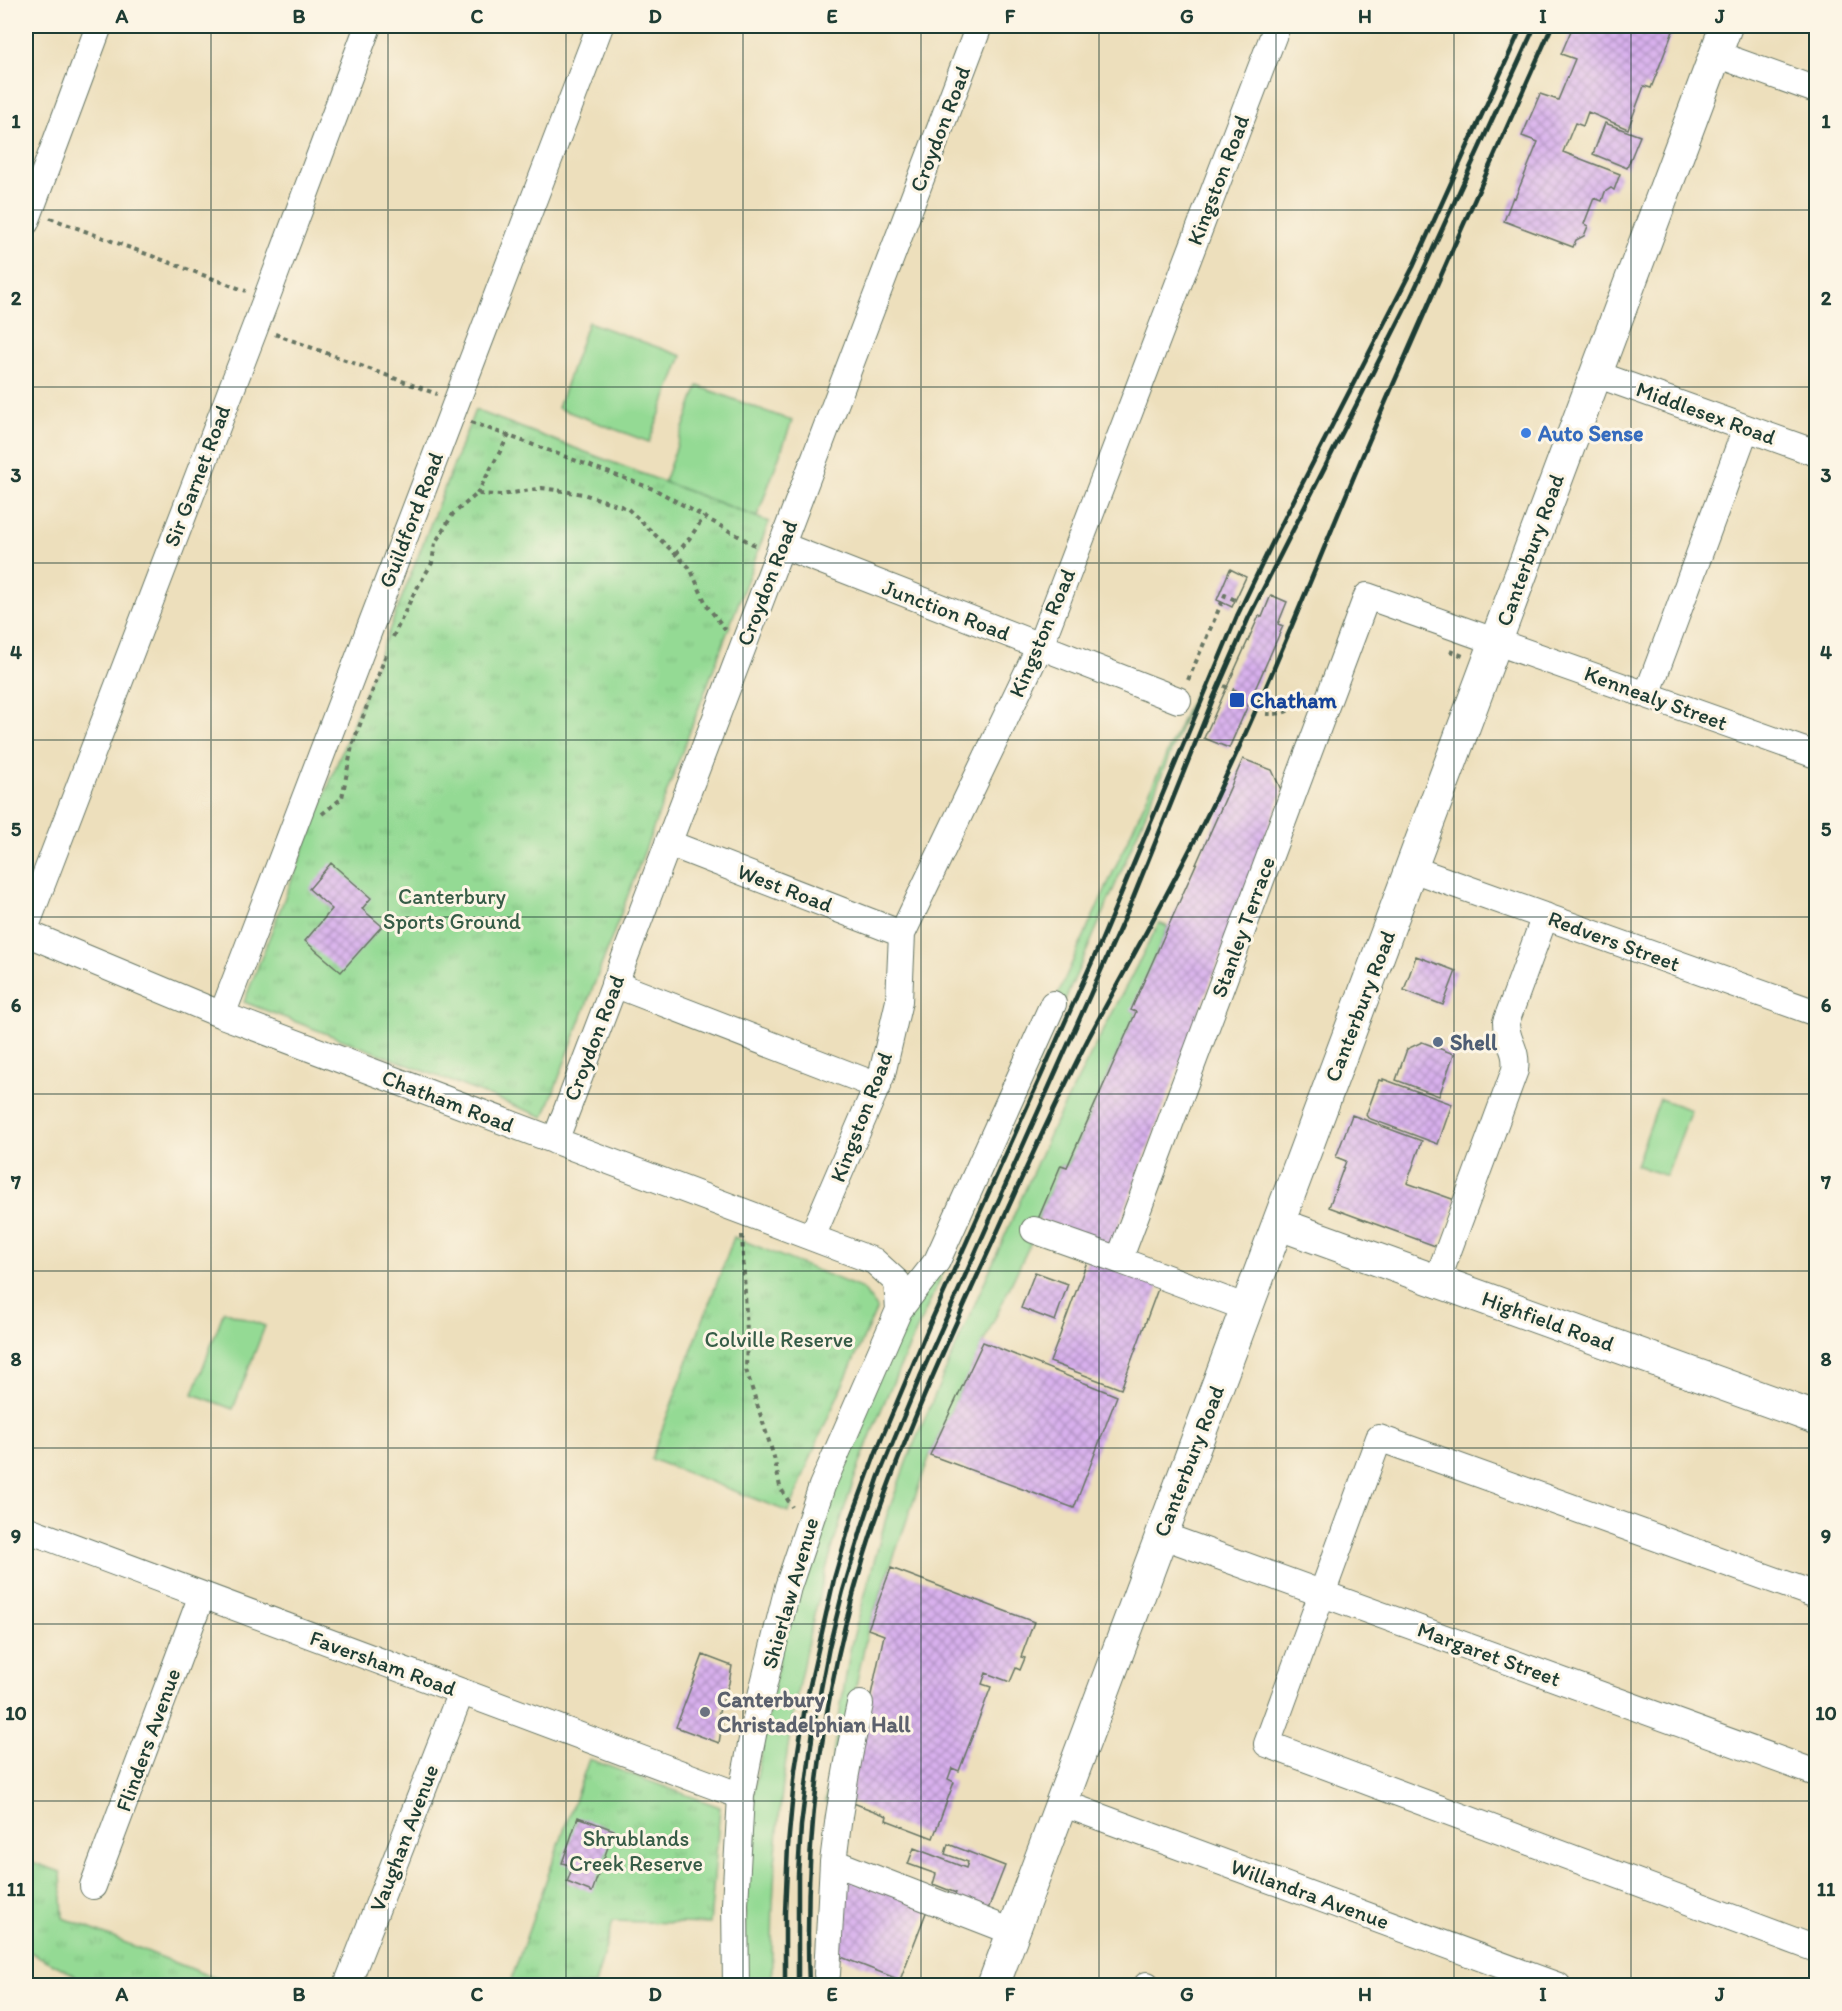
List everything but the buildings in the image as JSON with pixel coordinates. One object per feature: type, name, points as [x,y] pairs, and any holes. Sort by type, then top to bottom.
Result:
[{"type":"main road","name":"Canterbury Road","points":[[993,1986],[1721,40]]},
{"type":"main road","name":"Highfield Road","points":[[1279,1224],[1816,1418]]},
{"type":"street","points":[[28,217],[99,26]]},
{"type":"street","name":"Sir Garnet Road","points":[[26,926],[368,26]]},
{"type":"street","name":"Guildford Road","points":[[222,1015],[600,26]]},
{"type":"street","name":"Croydon Road","points":[[555,1141],[979,26]]},
{"type":"street","name":"Kingston Road","points":[[812,1237],[882,1074],[899,1001],[902,934],[1040,646],[1277,26]]},
{"type":"street","points":[[1721,40],[1816,90]]},
{"type":"street","name":"Middlesex Road","points":[[1596,374],[1816,453]]},
{"type":"street","points":[[1647,695],[1746,428]]},
{"type":"street","name":"Junction Road","points":[[781,545],[1040,646],[1183,691]]},
{"type":"street","name":"Stanley Terrace","points":[[1119,1260],[1367,596],[1496,642]]},
{"type":"street","name":"Kennealy Street","points":[[1496,642],[1816,755]]},
{"type":"street","name":"West Road","points":[[668,843],[902,934]]},
{"type":"street","name":"Redvers Street","points":[[1412,869],[1816,1013]]},
{"type":"street","points":[[1437,1281],[1515,1070],[1517,1057],[1506,1034],[1506,1022],[1545,916]]},
{"type":"street","name":"Chatham Road","points":[[26,933],[222,1015],[874,1261],[897,1282],[899,1310]]},
{"type":"street","points":[[614,984],[878,1086]]},
{"type":"street","name":"Shierlaw Avenue","points":[[736,1986],[735,1904],[741,1796],[759,1704],[788,1587],[822,1486],[899,1310],[937,1261],[1053,1005]]},
{"type":"street","points":[[1034,1230],[1247,1308]]},
{"type":"street","points":[[1816,1594],[1378,1438],[1267,1744],[1816,1948]]},
{"type":"street","name":"Faversham Road","points":[[26,1529],[741,1796]]},
{"type":"street","name":"Margaret Street","points":[[1161,1535],[1816,1773]]},
{"type":"street","name":"Flinders Avenue","points":[[93,1886],[202,1595]]},
{"type":"street","name":"Vaughan Avenue","points":[[347,1985],[461,1692]]},
{"type":"street","points":[[827,1974],[832,1862],[837,1820],[860,1704]]},
{"type":"street","name":"Willandra Avenue","points":[[1062,1803],[1558,1986]]},
{"type":"street","points":[[832,1862],[1013,1932]]},
{"type":"path","points":[[28,217],[266,299]]},
{"type":"path","points":[[254,327],[456,401],[471,422],[656,490],[759,548],[781,545]]},
{"type":"path","points":[[391,641],[413,595],[432,563],[435,543],[453,514],[477,494],[509,435]]},
{"type":"path","points":[[477,494],[501,495],[542,488],[582,494],[627,508],[690,568],[707,606],[742,649]]},
{"type":"path","points":[[676,554],[704,517]]},
{"type":"path","points":[[1183,691],[1225,595],[1239,602]]},
{"type":"path","points":[[288,843],[342,798],[352,746],[387,651]]},
{"type":"path","points":[[1266,714],[1279,714],[1289,710],[1298,703],[1310,684]]},
{"type":"path","points":[[1224,686],[1253,699]]},
{"type":"path","points":[[739,1210],[747,1334],[746,1370],[774,1457],[780,1487],[807,1532]]},
{"type":"green space","points":[[588,322],[682,356],[649,442],[558,408]]},
{"type":"green space","points":[[698,386],[792,421],[757,517],[664,482]]},
{"type":"green space","name":"Canterbury Sports Ground","points":[[475,410],[769,522],[544,1117],[244,1002]]},
{"type":"green space","points":[[1196,689],[1112,894],[893,1383],[853,1483],[817,1605],[802,1668],[791,1731],[776,1857],[772,1921],[772,1985],[745,1986],[745,1840],[781,1647],[832,1484],[930,1259],[937,1261]]},
{"type":"green space","points":[[1159,923],[1168,927],[1132,1010],[1136,1012],[1067,1167],[1061,1165],[1038,1219],[1033,1238],[930,1455],[868,1629],[831,1803],[825,1802],[851,1645],[886,1518],[907,1460],[1050,1133]]},
{"type":"green space","points":[[1660,1099],[1691,1110],[1666,1176],[1636,1165]]},
{"type":"green space","name":"Colville Reserve","points":[[734,1237],[863,1289],[877,1308],[814,1449],[789,1512],[651,1459]]},
{"type":"green space","points":[[224,1311],[265,1326],[233,1409],[193,1394]]},
{"type":"green space","name":"Shrublands Creek Reserve","points":[[589,1759],[720,1807],[710,1924],[613,1921],[595,1985],[509,1986]]},
{"type":"green space","points":[[26,1860],[61,1872],[63,1918],[209,1976],[239,1985],[74,1985],[75,1975],[26,1950]]},
{"type":"railway","points":[[785,1986],[788,1846],[795,1770],[805,1707],[834,1579],[852,1517],[876,1452],[929,1326],[1100,944],[1237,616],[1413,267],[1522,26]]},
{"type":"railway","points":[[798,1986],[798,1875],[801,1826],[813,1730],[829,1647],[843,1591],[879,1476],[920,1377],[1131,903],[1213,699],[1249,617],[1411,297],[1535,26]]},
{"type":"railway","points":[[809,1986],[810,1869],[821,1752],[842,1638],[857,1581],[886,1493],[938,1365],[1060,1096],[1217,795],[1285,642],[1393,385],[1552,26]]},
{"type":"place","name":"Auto Sense","points":[[1526,433]]},
{"type":"place","name":"Chatham","points":[[1237,700]]},
{"type":"place","name":"Shell","points":[[1438,1042]]},
{"type":"place","name":"Canterbury Christadelphian Hall","points":[[705,1712]]}]
